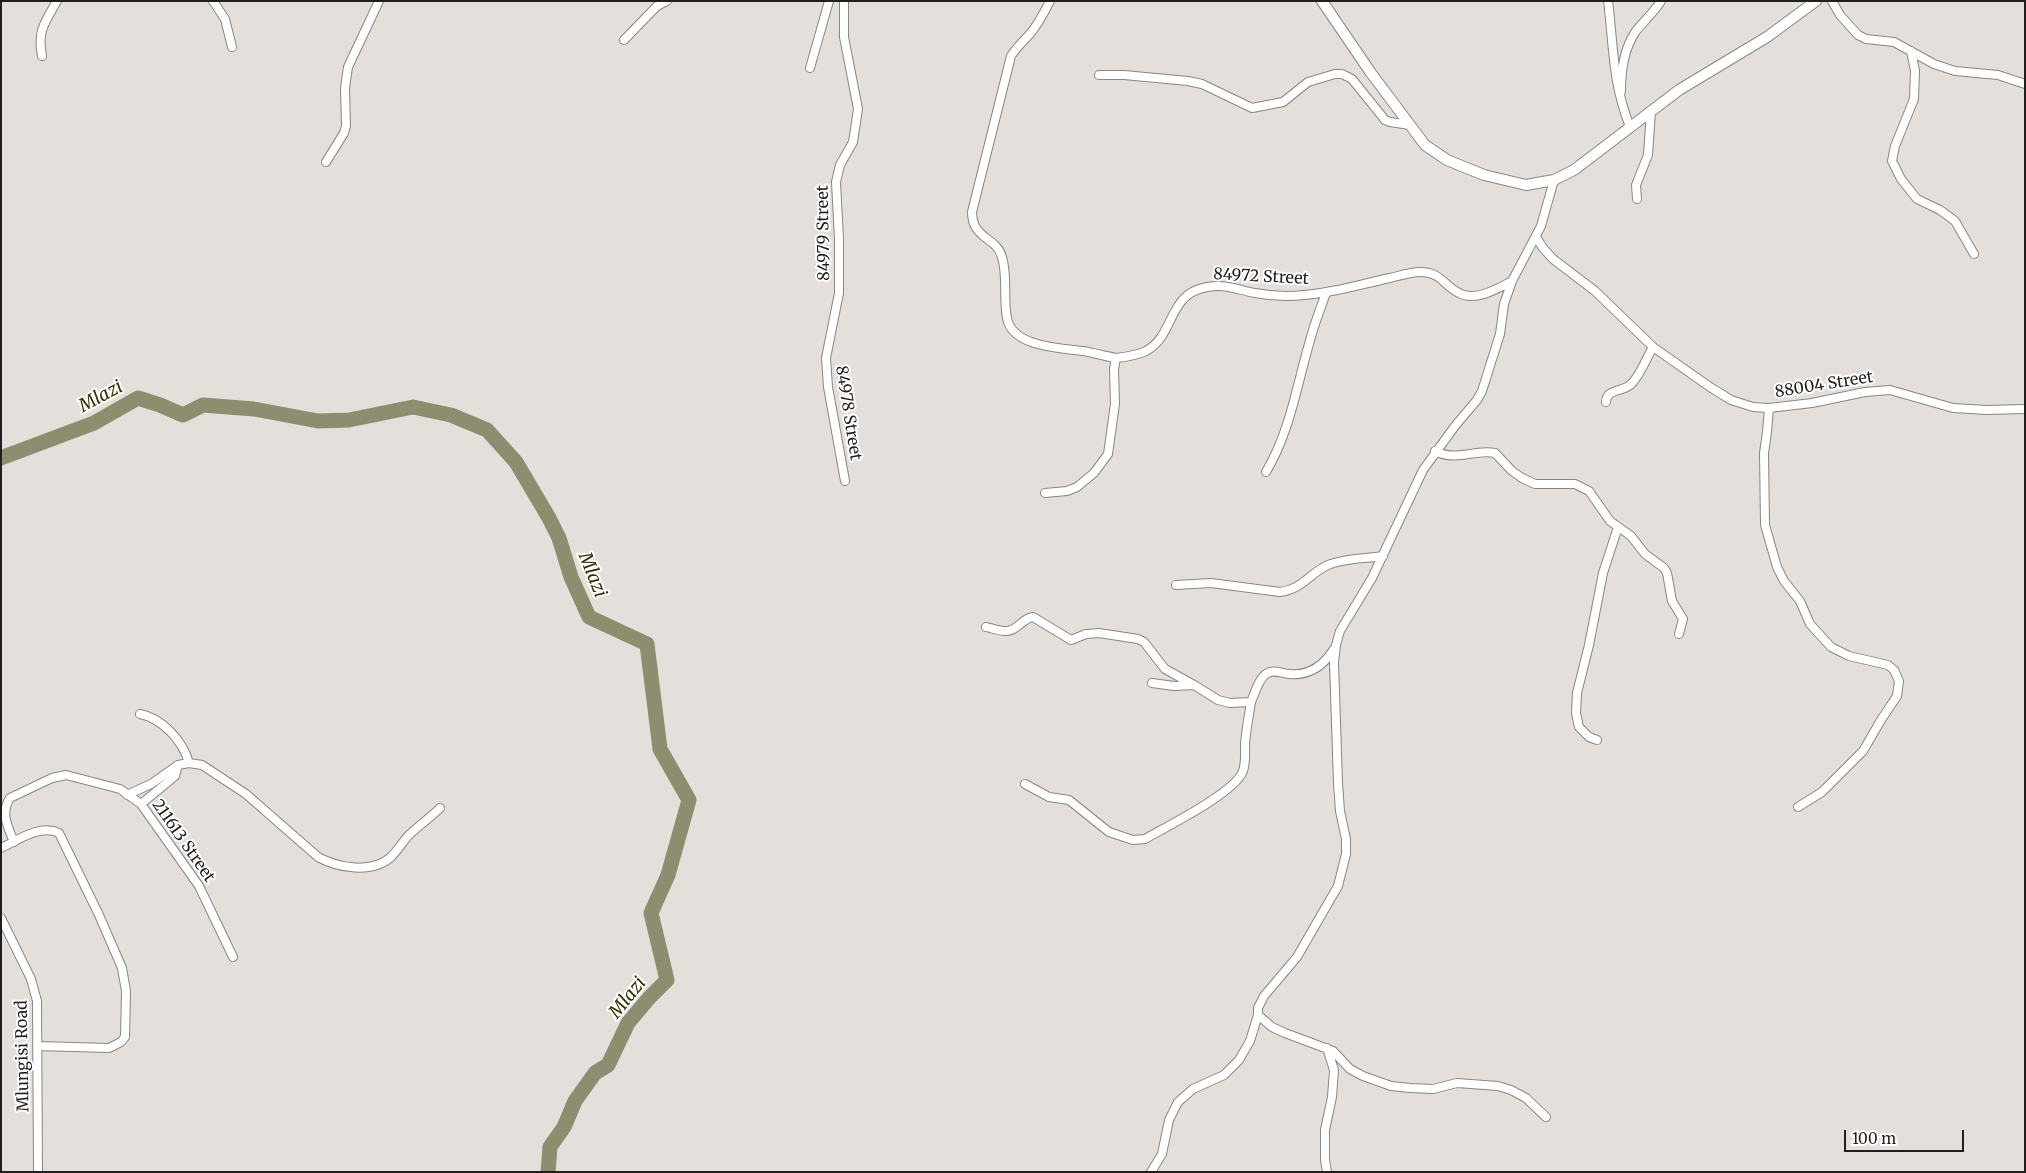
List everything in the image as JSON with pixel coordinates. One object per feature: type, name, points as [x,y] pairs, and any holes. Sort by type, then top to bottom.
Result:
[{"type":"street","points":[[42,56],[39,40],[40,31],[57,1]]},
{"type":"street","points":[[213,1],[225,19],[232,47]]},
{"type":"street","points":[[326,162],[344,133],[346,126],[348,67],[379,1]]},
{"type":"street","points":[[624,40],[656,6],[667,1]]},
{"type":"street","points":[[810,68],[829,1]]},
{"type":"street","name":"84979 Street","points":[[833,319],[839,293],[836,182],[840,165],[853,142],[858,109],[844,36],[844,1]]},
{"type":"street","points":[[1045,494],[1067,491],[1077,487],[1094,473],[1108,454],[1115,404],[1114,369],[1116,358],[1030,342],[1022,338],[1010,326],[1007,318],[1005,271],[1002,257],[997,246],[974,226],[972,212],[1011,56],[1018,44],[1030,35],[1042,18],[1050,1]]},
{"type":"street","points":[[1322,1],[1371,73],[1425,145],[1447,160],[1484,175],[1526,185],[1554,180],[1574,170],[1679,90],[1767,37],[1816,1]]},
{"type":"street","points":[[1608,1],[1612,54],[1620,103],[1630,127]]},
{"type":"street","points":[[1620,103],[1621,80],[1627,48],[1635,33],[1661,1]]},
{"type":"street","points":[[1832,1],[1840,15],[1858,35],[1866,39],[1894,42],[1922,58],[1948,68],[1998,76],[2025,84]]},
{"type":"street","points":[[1911,51],[1915,72],[1914,99],[1895,146],[1892,161],[1901,179],[1916,199],[1940,210],[1955,221],[1974,254]]},
{"type":"street","points":[[1099,75],[1124,75],[1202,84],[1252,108],[1283,102],[1308,82],[1335,74],[1342,74],[1356,83],[1385,120],[1410,125]]},
{"type":"street","points":[[1637,199],[1636,185],[1648,155],[1651,111]]},
{"type":"street","points":[[1026,784],[1049,797],[1070,800],[1109,832],[1133,840],[1145,839],[1232,786],[1242,774],[1245,764],[1246,732],[1251,702],[1259,682],[1265,675],[1275,671],[1290,674],[1301,673],[1316,669],[1323,664],[1336,645],[1348,616],[1372,578],[1423,470],[1435,451],[1477,400],[1482,391],[1500,334],[1504,304],[1512,281],[1536,237],[1546,212],[1554,180]]},
{"type":"street","name":"88004 Street","points":[[1536,237],[1553,259],[1595,291],[1653,347],[1731,400],[1753,407],[1769,408],[1812,403],[1865,392],[1890,390],[1953,408],[1987,410],[2025,409]]},
{"type":"street","name":"84972 Street","points":[[1116,358],[1146,350],[1165,328],[1178,303],[1190,293],[1200,289],[1217,286],[1285,296],[1326,293],[1419,272],[1442,278],[1458,293],[1466,296],[1479,295],[1496,290],[1512,281]]},
{"type":"street","points":[[1266,472],[1273,460],[1291,416],[1310,338],[1326,293]]},
{"type":"street","name":"84978 Street","points":[[833,319],[826,358],[828,387],[844,481]]},
{"type":"street","points":[[1606,402],[1608,394],[1630,386],[1636,379],[1653,347]]},
{"type":"street","points":[[1769,408],[1768,432],[1764,453],[1764,525],[1777,567],[1784,581],[1800,601],[1810,624],[1831,648],[1849,656],[1888,665],[1894,670],[1899,681],[1897,696],[1863,751],[1822,792],[1798,807]]},
{"type":"street","points":[[1435,451],[1453,457],[1484,452],[1495,453],[1512,471],[1535,484],[1567,484],[1582,486],[1589,491],[1610,521],[1632,536],[1645,554],[1664,568],[1667,573],[1672,602],[1683,619],[1679,634]]},
{"type":"street","points":[[1597,740],[1589,737],[1579,727],[1576,712],[1577,693],[1589,645],[1603,573],[1618,527]]},
{"type":"street","points":[[1176,585],[1211,583],[1287,592],[1298,588],[1326,566],[1383,556]]},
{"type":"street","points":[[986,627],[1008,632],[1028,617],[1033,616],[1071,640],[1093,633],[1132,637],[1144,642],[1170,673],[1224,702],[1239,704],[1251,702]]},
{"type":"street","points":[[1151,1172],[1162,1154],[1169,1120],[1178,1102],[1193,1089],[1215,1080],[1231,1070],[1239,1060],[1250,1041],[1258,1015],[1258,1008],[1264,996],[1291,965],[1338,886],[1343,868],[1346,839],[1340,811],[1338,783],[1334,662],[1336,645]]},
{"type":"street","points":[[1152,683],[1174,686],[1194,685]]},
{"type":"street","points":[[140,714],[149,716],[161,724],[184,749],[189,763]]},
{"type":"street","points":[[127,795],[151,784],[178,765],[189,763],[202,765],[246,794],[318,857],[340,866],[372,866],[382,863],[440,808]]},
{"type":"street","points":[[141,804],[175,776],[178,765]]},
{"type":"street","name":"211613 Street","points":[[14,842],[3,816],[5,804],[10,798],[52,778],[66,774],[120,789],[141,804],[199,886],[233,957]]},
{"type":"street","points":[[1,848],[38,831],[53,830],[59,833],[99,915],[122,968],[126,990],[125,1037],[115,1046],[109,1048],[37,1046]]},
{"type":"street","name":"Mlungisi Road","points":[[1,918],[34,989],[38,1016],[38,1172]]},
{"type":"street","points":[[1258,1015],[1272,1027],[1286,1034],[1327,1048],[1338,1054],[1354,1072],[1391,1086],[1424,1089],[1457,1083],[1498,1086],[1526,1098],[1546,1116]]},
{"type":"street","points":[[1327,1048],[1334,1070],[1332,1097],[1326,1123],[1325,1160],[1327,1172]]},
{"type":"waterway","name":"Mlazi","points":[[1,458],[94,423],[138,398],[183,415],[203,405],[254,409],[318,421],[349,420],[413,407],[451,415],[487,430],[516,462],[559,538],[571,577],[589,617],[647,644],[660,749],[689,800],[668,875],[651,913],[667,980],[628,1023],[608,1065],[595,1073],[575,1101],[564,1127],[550,1147],[548,1172]]}]
